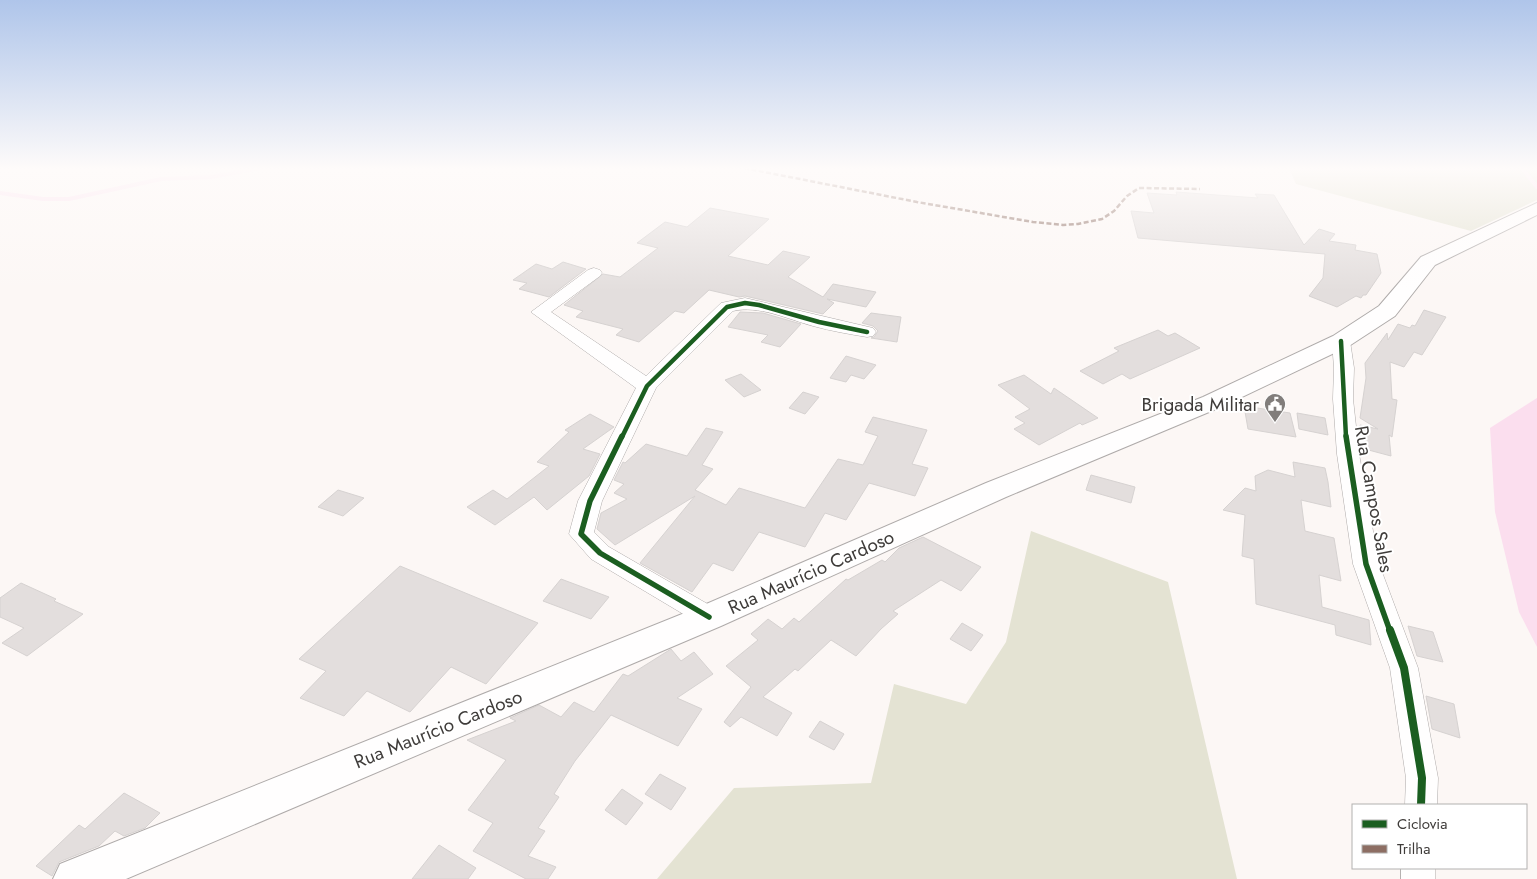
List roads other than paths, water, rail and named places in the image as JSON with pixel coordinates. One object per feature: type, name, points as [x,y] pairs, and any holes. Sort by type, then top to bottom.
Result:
[{"type":"main road","name":"Rua Maurício Cardoso","points":[[75,879],[709,617],[1002,488],[1212,402],[1341,341],[1387,310],[1428,260],[1535,209]]},
{"type":"street","points":[[594,272],[540,312],[647,386]]},
{"type":"street","points":[[709,617],[600,553],[581,534],[590,501],[647,386],[727,307],[745,303],[759,305],[819,322],[866,332]]},
{"type":"street","name":"Rua Campos Sales","points":[[1341,341],[1344,368],[1343,399],[1348,454],[1366,564],[1404,668],[1422,778],[1421,804]]},
{"type":"place","name":"Brigada Militar","points":[[1275,423]]}]
